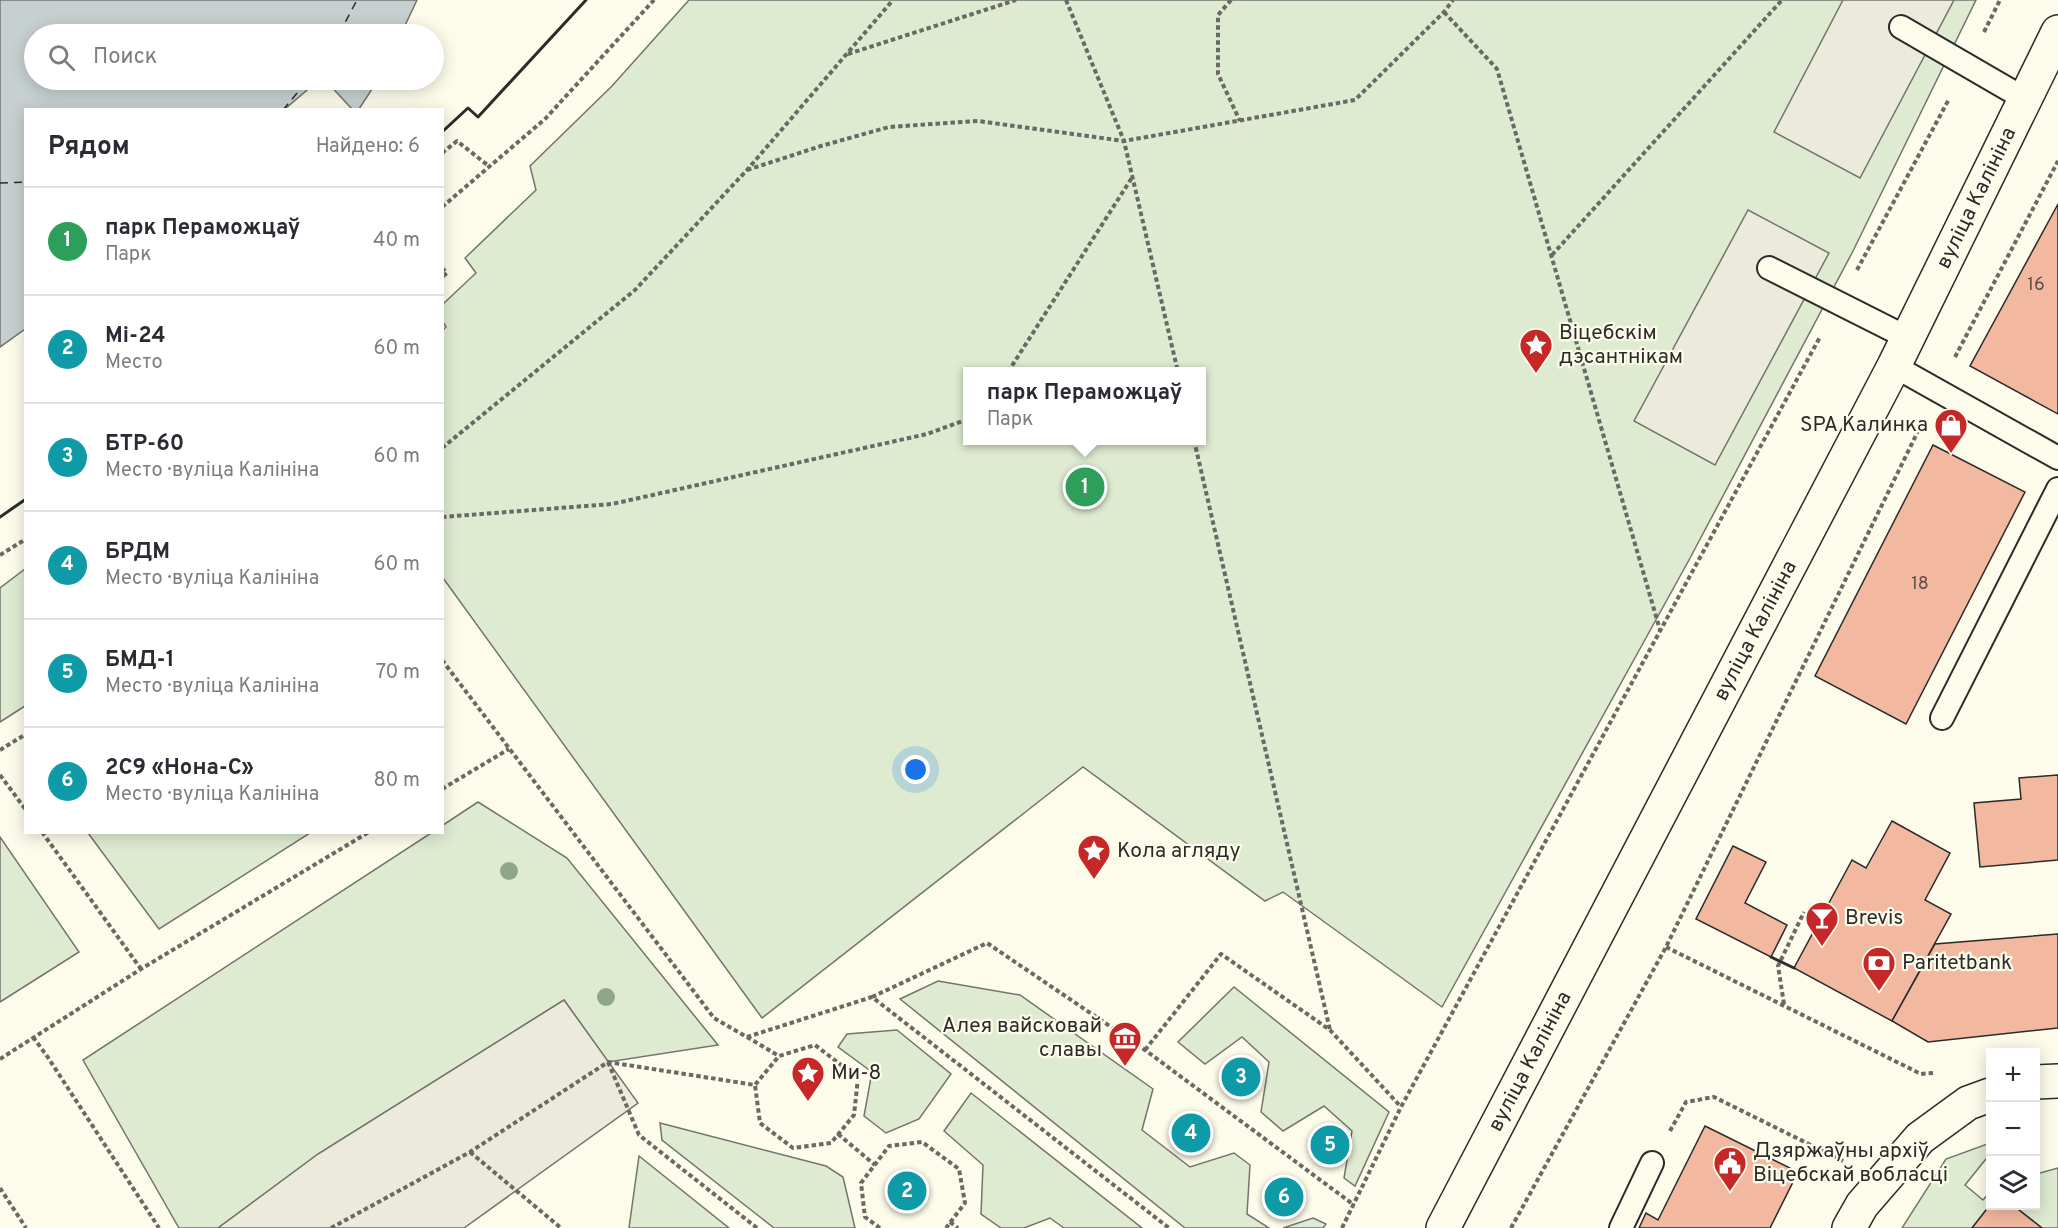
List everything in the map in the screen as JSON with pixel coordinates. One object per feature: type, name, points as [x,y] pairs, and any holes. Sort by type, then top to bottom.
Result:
[{"type":"street","name":"вуліца Калініна","points":[[1443,1228],[1901,352],[2058,32]]},
{"type":"street","points":[[2040,1082],[2058,1081]]},
{"type":"street","points":[[1849,1228],[1862,1205],[1920,1138],[1968,1102],[1986,1096]]},
{"type":"lane","points":[[1901,27],[2025,99]]},
{"type":"lane","points":[[1769,268],[1838,303],[1901,352],[1938,390],[2058,458]]},
{"type":"lane","points":[[1942,718],[2058,489]]},
{"type":"lane","points":[[1621,1228],[1652,1163]]},
{"type":"path","points":[[444,205],[545,119],[654,0]]},
{"type":"path","points":[[444,446],[634,290],[747,170],[893,0]]},
{"type":"path","points":[[847,55],[1016,0]]},
{"type":"path","points":[[1066,0],[1124,141],[1177,367]]},
{"type":"path","points":[[1231,0],[1218,15],[1218,74],[1240,121]]},
{"type":"path","points":[[747,170],[889,127],[978,121],[1124,141],[1355,100],[1444,12],[1453,0]]},
{"type":"path","points":[[1551,256],[1782,0]]},
{"type":"path","points":[[1342,1228],[1401,1107],[1967,65],[2000,0]]},
{"type":"path","points":[[1444,12],[1497,69],[1660,631]]},
{"type":"path","points":[[444,151],[457,141],[490,168]]},
{"type":"path","points":[[1511,1228],[1666,946],[1938,390],[2058,161]]},
{"type":"path","points":[[1011,367],[1133,175]]},
{"type":"path","points":[[444,517],[612,504],[927,435],[963,421]]},
{"type":"path","points":[[1195,445],[1330,1030]]},
{"type":"path","points":[[0,555],[24,540]]},
{"type":"path","points":[[444,663],[714,1018],[779,1056]]},
{"type":"path","points":[[0,750],[24,735]]},
{"type":"path","points":[[444,788],[509,749]]},
{"type":"path","points":[[0,775],[24,807]]},
{"type":"path","points":[[43,834],[141,969]]},
{"type":"path","points":[[0,1059],[141,969],[366,834]]},
{"type":"path","points":[[1784,1005],[1778,966],[1804,912]]},
{"type":"path","points":[[747,1037],[872,997],[987,944],[1145,1050],[1354,1205]]},
{"type":"path","points":[[1666,946],[1921,1074],[1944,1072]]},
{"type":"path","points":[[1145,1050],[1221,954],[1330,1030],[1401,1107]]},
{"type":"path","points":[[872,997],[1169,1228]]},
{"type":"path","points":[[33,1037],[159,1228]]},
{"type":"path","points":[[815,1046],[858,1078],[854,1115],[831,1143],[793,1148],[760,1123],[755,1085],[779,1056],[815,1046]]},
{"type":"path","points":[[331,1228],[470,1152],[608,1062],[755,1085]]},
{"type":"path","points":[[608,1062],[639,1135],[757,1228]]},
{"type":"path","points":[[1652,1163],[1686,1102],[1714,1097],[1883,1181]]},
{"type":"path","points":[[838,1134],[876,1165]]},
{"type":"path","points":[[880,1228],[865,1217],[861,1183],[889,1146],[922,1142],[959,1169],[965,1203],[946,1228]]},
{"type":"path","points":[[470,1152],[561,1228]]},
{"type":"path","points":[[0,1188],[26,1228]]},
{"type":"path","points":[[950,1222],[958,1228]]},
{"type":"green space","points":[[689,0],[1976,0],[1853,251],[1689,560],[1442,1007],[1283,892],[1265,901],[1083,767],[762,1018],[444,579],[444,329],[446,327],[444,303],[476,273],[465,258],[536,190],[530,166],[612,86]]},
{"type":"green space","points":[[24,570],[24,707],[0,722],[0,588]]},
{"type":"green space","points":[[478,802],[567,858],[718,1045],[608,1062],[564,1000],[318,1154],[218,1228],[179,1228],[83,1060],[429,834],[444,834],[444,824]]},
{"type":"green space","points":[[89,834],[308,834],[159,929]]},
{"type":"green space","points":[[0,837],[79,952],[0,1002]]},
{"type":"green space","points":[[938,981],[1020,995],[1153,1089],[1142,1130],[1190,1167],[1234,1153],[1250,1165],[1247,1214],[1269,1228],[1185,1228],[900,999]]},
{"type":"green space","points":[[1234,987],[1389,1112],[1355,1186],[1344,1178],[1352,1131],[1324,1106],[1283,1131],[1261,1112],[1269,1062],[1242,1037],[1205,1064],[1178,1042]]},
{"type":"green space","points":[[897,1030],[951,1074],[919,1119],[886,1133],[864,1116],[872,1072],[838,1047],[847,1034]]},
{"type":"green space","points":[[971,1093],[1142,1228],[1064,1228],[1050,1218],[1024,1228],[1001,1228],[981,1214],[983,1165],[944,1131]]},
{"type":"green space","points":[[660,1123],[826,1166],[843,1177],[855,1228],[774,1228],[662,1140]]},
{"type":"green space","points":[[1986,1144],[1986,1159],[1965,1185],[1983,1200],[1986,1197],[1986,1210],[1972,1228],[1902,1228],[1946,1159]]},
{"type":"green space","points":[[639,1156],[729,1228],[629,1228]]},
{"type":"green space","points":[[2058,1168],[2058,1228],[2042,1228],[2019,1210],[2040,1210],[2040,1173]]},
{"type":"green space","points":[[1313,1218],[1326,1224],[1323,1228],[1283,1228]]},
{"type":"shaded area","points":[[0,0],[417,0],[406,24],[24,24],[24,90],[371,90],[360,108],[24,108],[24,330],[0,347]]},
{"type":"shaded area","points":[[1843,0],[1954,0],[1860,178],[1774,132]]},
{"type":"shaded area","points":[[1748,210],[1829,253],[1715,465],[1634,421]]},
{"type":"shaded area","points":[[564,1000],[638,1103],[464,1228],[218,1228],[318,1154]]},
{"type":"pier","points":[[307,90],[334,90],[351,108],[286,108]]},
{"type":"building","points":[[2058,204],[2058,414],[1970,366]]},
{"type":"building","points":[[1933,445],[2025,492],[1906,724],[1815,676]]},
{"type":"building","points":[[2058,775],[2058,860],[1980,867],[1974,803],[2021,799],[2019,778]]},
{"type":"building","points":[[1892,821],[1950,853],[1925,900],[1951,914],[1892,1021],[1794,968],[1852,860],[1866,868]]},
{"type":"building","points":[[1733,846],[1766,862],[1745,903],[1787,925],[1771,957],[1696,919]]},
{"type":"building","points":[[2058,934],[2058,1028],[1928,1042],[1892,1021],[1935,944]]},
{"type":"building","name":"Дзяржаўны архіў Віцебскай вобласці","points":[[1705,1126],[1798,1172],[1770,1228],[1639,1228],[1646,1213],[1658,1220]]},
{"type":"building","points":[[1986,1210],[2019,1210],[2042,1228],[1972,1228]]},
{"type":"ferry route","points":[[344,24],[357,0]]},
{"type":"ferry route","points":[[285,108],[300,90]]},
{"type":"ferry route","points":[[0,183],[24,182]]},
{"type":"wall","points":[[444,130],[468,108],[478,117],[586,0]]},
{"type":"wall","points":[[0,517],[24,500]]},
{"type":"wall","points":[[1771,957],[1794,968]]},
{"type":"place","name":"Віцебскім дэсантнікам","points":[[1536,374]]},
{"type":"place","name":"SPA Калинка","points":[[1951,454]]},
{"type":"place","name":"парк Пераможцаў","points":[[1085,487]]},
{"type":"place","name":"Кола агляду","points":[[1094,880]]},
{"type":"place","name":"Brevis","points":[[1822,947]]},
{"type":"place","name":"Paritetbank","points":[[1879,992]]},
{"type":"place","name":"Алея вайсковай славы","points":[[1125,1067]]},
{"type":"place","name":"БТР-60","points":[[1241,1077]]},
{"type":"place","name":"Ми-8","points":[[808,1102]]},
{"type":"place","name":"БРДМ","points":[[1191,1133]]},
{"type":"place","name":"БМД-1","points":[[1330,1145]]},
{"type":"place","name":"Мі-24","points":[[907,1191]]},
{"type":"place","name":"Дзяржаўны архіў Віцебскай вобласці","points":[[1730,1192]]},
{"type":"place","name":"2С9 «Нона-С»","points":[[1284,1197]]}]
